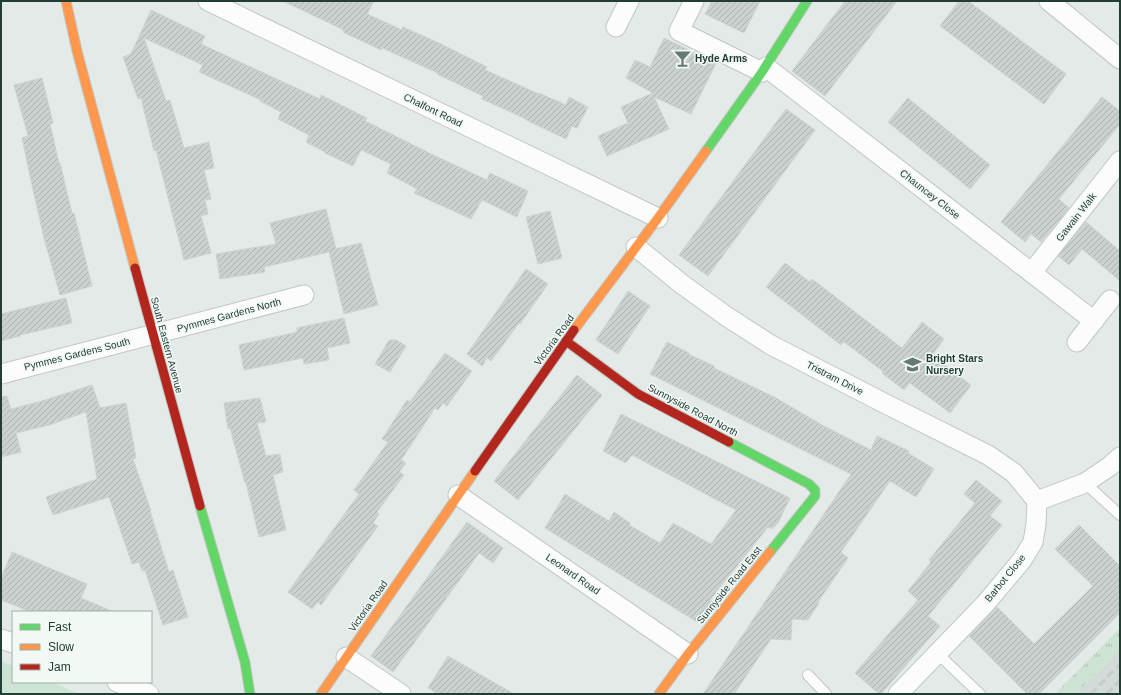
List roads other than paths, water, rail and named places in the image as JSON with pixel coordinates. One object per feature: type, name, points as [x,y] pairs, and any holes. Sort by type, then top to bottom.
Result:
[{"type":"street","name":"South Eastern Avenue","points":[[66,1],[77,51],[188,466],[245,662],[250,683],[250,694]]},
{"type":"street","name":"Chalfont Road","points":[[208,1],[658,218]]},
{"type":"street","points":[[616,27],[629,1]]},
{"type":"street","name":"Chauncey Close","points":[[694,1],[679,31],[764,70],[1032,272],[1094,321]]},
{"type":"street","name":"Victoria Road","points":[[321,694],[566,341],[658,218],[764,70],[807,1]]},
{"type":"street","points":[[1049,1],[1120,60]]},
{"type":"street","name":"Gawain Walk","points":[[1032,272],[1120,161]]},
{"type":"street","name":"Tristram Drive","points":[[636,247],[708,303],[771,345],[988,455],[1014,474],[1037,501]]},
{"type":"street","name":"Pymmes Gardens North","points":[[154,335],[304,295]]},
{"type":"street","points":[[1077,342],[1110,300]]},
{"type":"street","name":"Pymmes Gardens South","points":[[1,374],[154,335]]},
{"type":"street","name":"Sunnyside Road North","points":[[566,341],[638,394],[809,484],[815,490]]},
{"type":"street","points":[[1037,501],[1085,483],[1110,466],[1120,457]]},
{"type":"street","name":"Sunnyside Road East","points":[[659,694],[688,654],[815,496],[815,490]]},
{"type":"street","name":"Leonard Road","points":[[458,495],[688,654]]},
{"type":"street","name":"Barbot Close","points":[[898,694],[984,604],[1022,560],[1033,542],[1036,524],[1037,501]]},
{"type":"street","points":[[1,639],[12,643]]},
{"type":"street","points":[[346,657],[401,694]]},
{"type":"street","points":[[120,683],[149,694]]},
{"type":"lane","points":[[1085,483],[1120,515]]},
{"type":"lane","points":[[938,653],[980,694]]},
{"type":"lane","points":[[808,675],[826,694]]},
{"type":"railway","points":[[1091,694],[1120,664]]},
{"type":"railway","points":[[1107,694],[1120,680]]},
{"type":"place","name":"Hyde Arms","points":[[682,58]]},
{"type":"place","name":"Bright Stars Nursery","points":[[913,364]]}]
